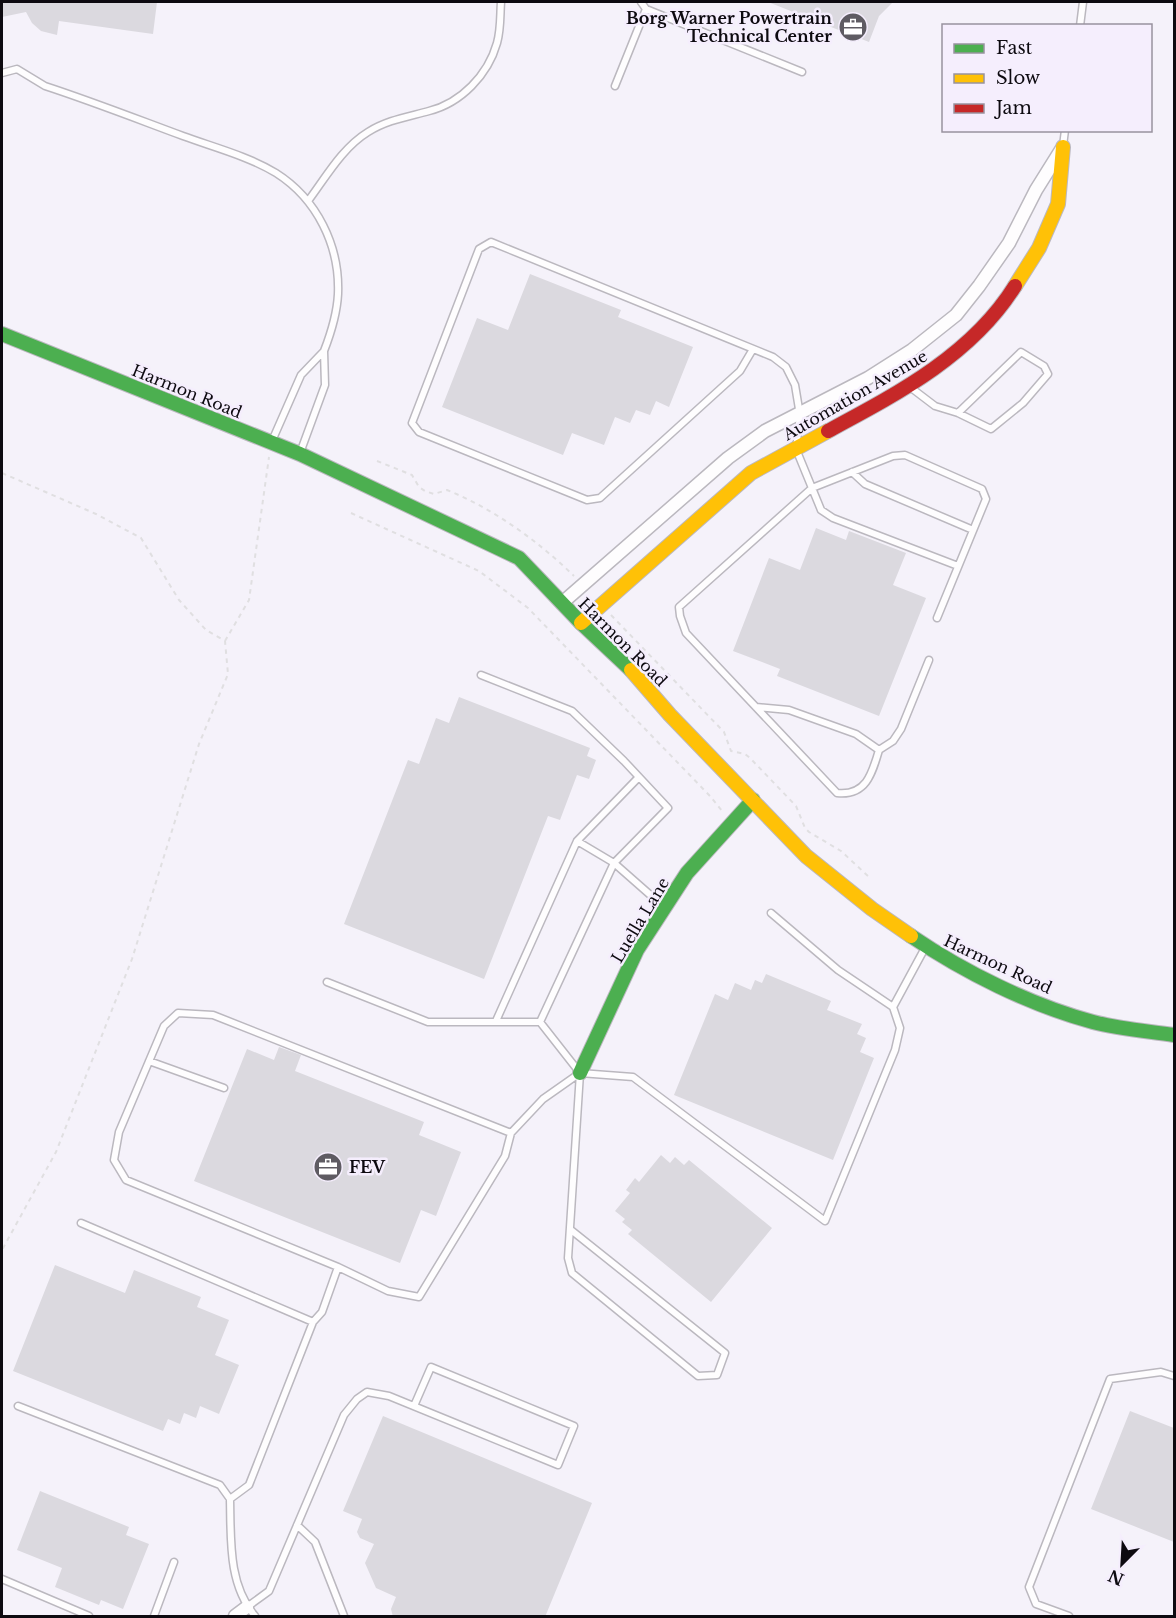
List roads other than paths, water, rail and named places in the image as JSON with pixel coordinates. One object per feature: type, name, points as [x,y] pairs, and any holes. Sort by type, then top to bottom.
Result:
[{"type":"street","name":"Automation Avenue","points":[[581,623],[752,473],[926,376],[985,326],[1001,309],[1039,248],[1058,204],[1063,147]]},
{"type":"street","name":"Automation Avenue","points":[[562,603],[728,458],[765,431],[868,378],[912,350],[956,315],[1009,243],[1036,190],[1063,147]]},
{"type":"street","name":"Harmon Road","points":[[2,334],[300,454],[519,558],[581,623],[628,667],[670,715],[806,856],[872,909],[943,958],[1025,998],[1094,1022],[1174,1035]]},
{"type":"street","name":"Luella Lane","points":[[580,1073],[637,950],[687,873],[753,800]]},
{"type":"street","points":[[235,1617],[251,1612]]},
{"type":"lane","points":[[308,201],[341,156],[367,133],[397,118],[446,105],[472,86],[492,56],[497,43],[501,2]]},
{"type":"lane","points":[[641,2],[646,9],[802,72]]},
{"type":"lane","points":[[1080,24],[1083,2]]},
{"type":"lane","points":[[615,86],[646,9]]},
{"type":"lane","points":[[2,73],[16,69],[45,86],[258,164],[293,186],[308,201],[328,235],[335,254],[338,274],[336,311],[324,351],[325,385],[300,454]]},
{"type":"lane","points":[[1063,147],[1065,132]]},
{"type":"lane","points":[[753,349],[740,371],[600,498],[587,500],[419,432],[412,423],[479,249],[491,242],[774,357],[786,367],[795,385],[800,415],[796,449],[821,510],[833,518],[958,566]]},
{"type":"lane","points":[[272,443],[301,375],[324,351]]},
{"type":"lane","points":[[909,386],[935,406],[958,413],[991,429],[1023,403],[1048,374],[1044,366],[1021,352],[958,413]]},
{"type":"lane","points":[[929,660],[901,729],[893,741],[879,750],[873,769],[862,788],[848,794],[837,793],[686,633],[679,607],[812,488],[893,456],[905,455],[981,489],[986,499],[937,618]]},
{"type":"lane","points":[[852,472],[865,484],[973,530]]},
{"type":"lane","points":[[481,675],[572,711],[668,808],[614,863],[540,1022]]},
{"type":"lane","points":[[756,707],[789,710],[856,734],[879,750]]},
{"type":"lane","points":[[496,1021],[577,842],[639,777]]},
{"type":"lane","points":[[577,842],[614,863],[664,908]]},
{"type":"lane","points":[[511,1133],[213,1015],[178,1012],[164,1026],[119,1132],[114,1160],[126,1180],[388,1291],[420,1297],[506,1156],[511,1133],[543,1099],[580,1073],[633,1077],[825,1221],[895,1050],[900,1028],[893,1007],[838,970],[771,913]]},
{"type":"lane","points":[[893,1007],[926,946]]},
{"type":"lane","points":[[327,982],[428,1022],[540,1022]]},
{"type":"lane","points":[[540,1022],[580,1073],[568,1258],[572,1273],[698,1377],[717,1375],[724,1353],[571,1230]]},
{"type":"lane","points":[[149,1061],[224,1088]]},
{"type":"lane","points":[[81,1223],[314,1322]]},
{"type":"lane","points":[[230,1499],[249,1485],[314,1322],[322,1312],[338,1268]]},
{"type":"lane","points":[[18,1406],[220,1485],[230,1499],[232,1565],[251,1612],[269,1591],[344,1414],[357,1399],[367,1392],[389,1396],[558,1465],[574,1426],[431,1367],[414,1406]]},
{"type":"lane","points":[[1069,1617],[1036,1604],[1029,1587],[1110,1379],[1161,1372],[1174,1376]]},
{"type":"lane","points":[[297,1524],[315,1542],[344,1617]]},
{"type":"lane","points":[[154,1617],[174,1562]]},
{"type":"lane","points":[[2,1579],[89,1617]]},
{"type":"place","name":"Borg Warner Powertrain Technical Center","points":[[853,27]]},
{"type":"place","name":"FEV","points":[[328,1167]]}]
